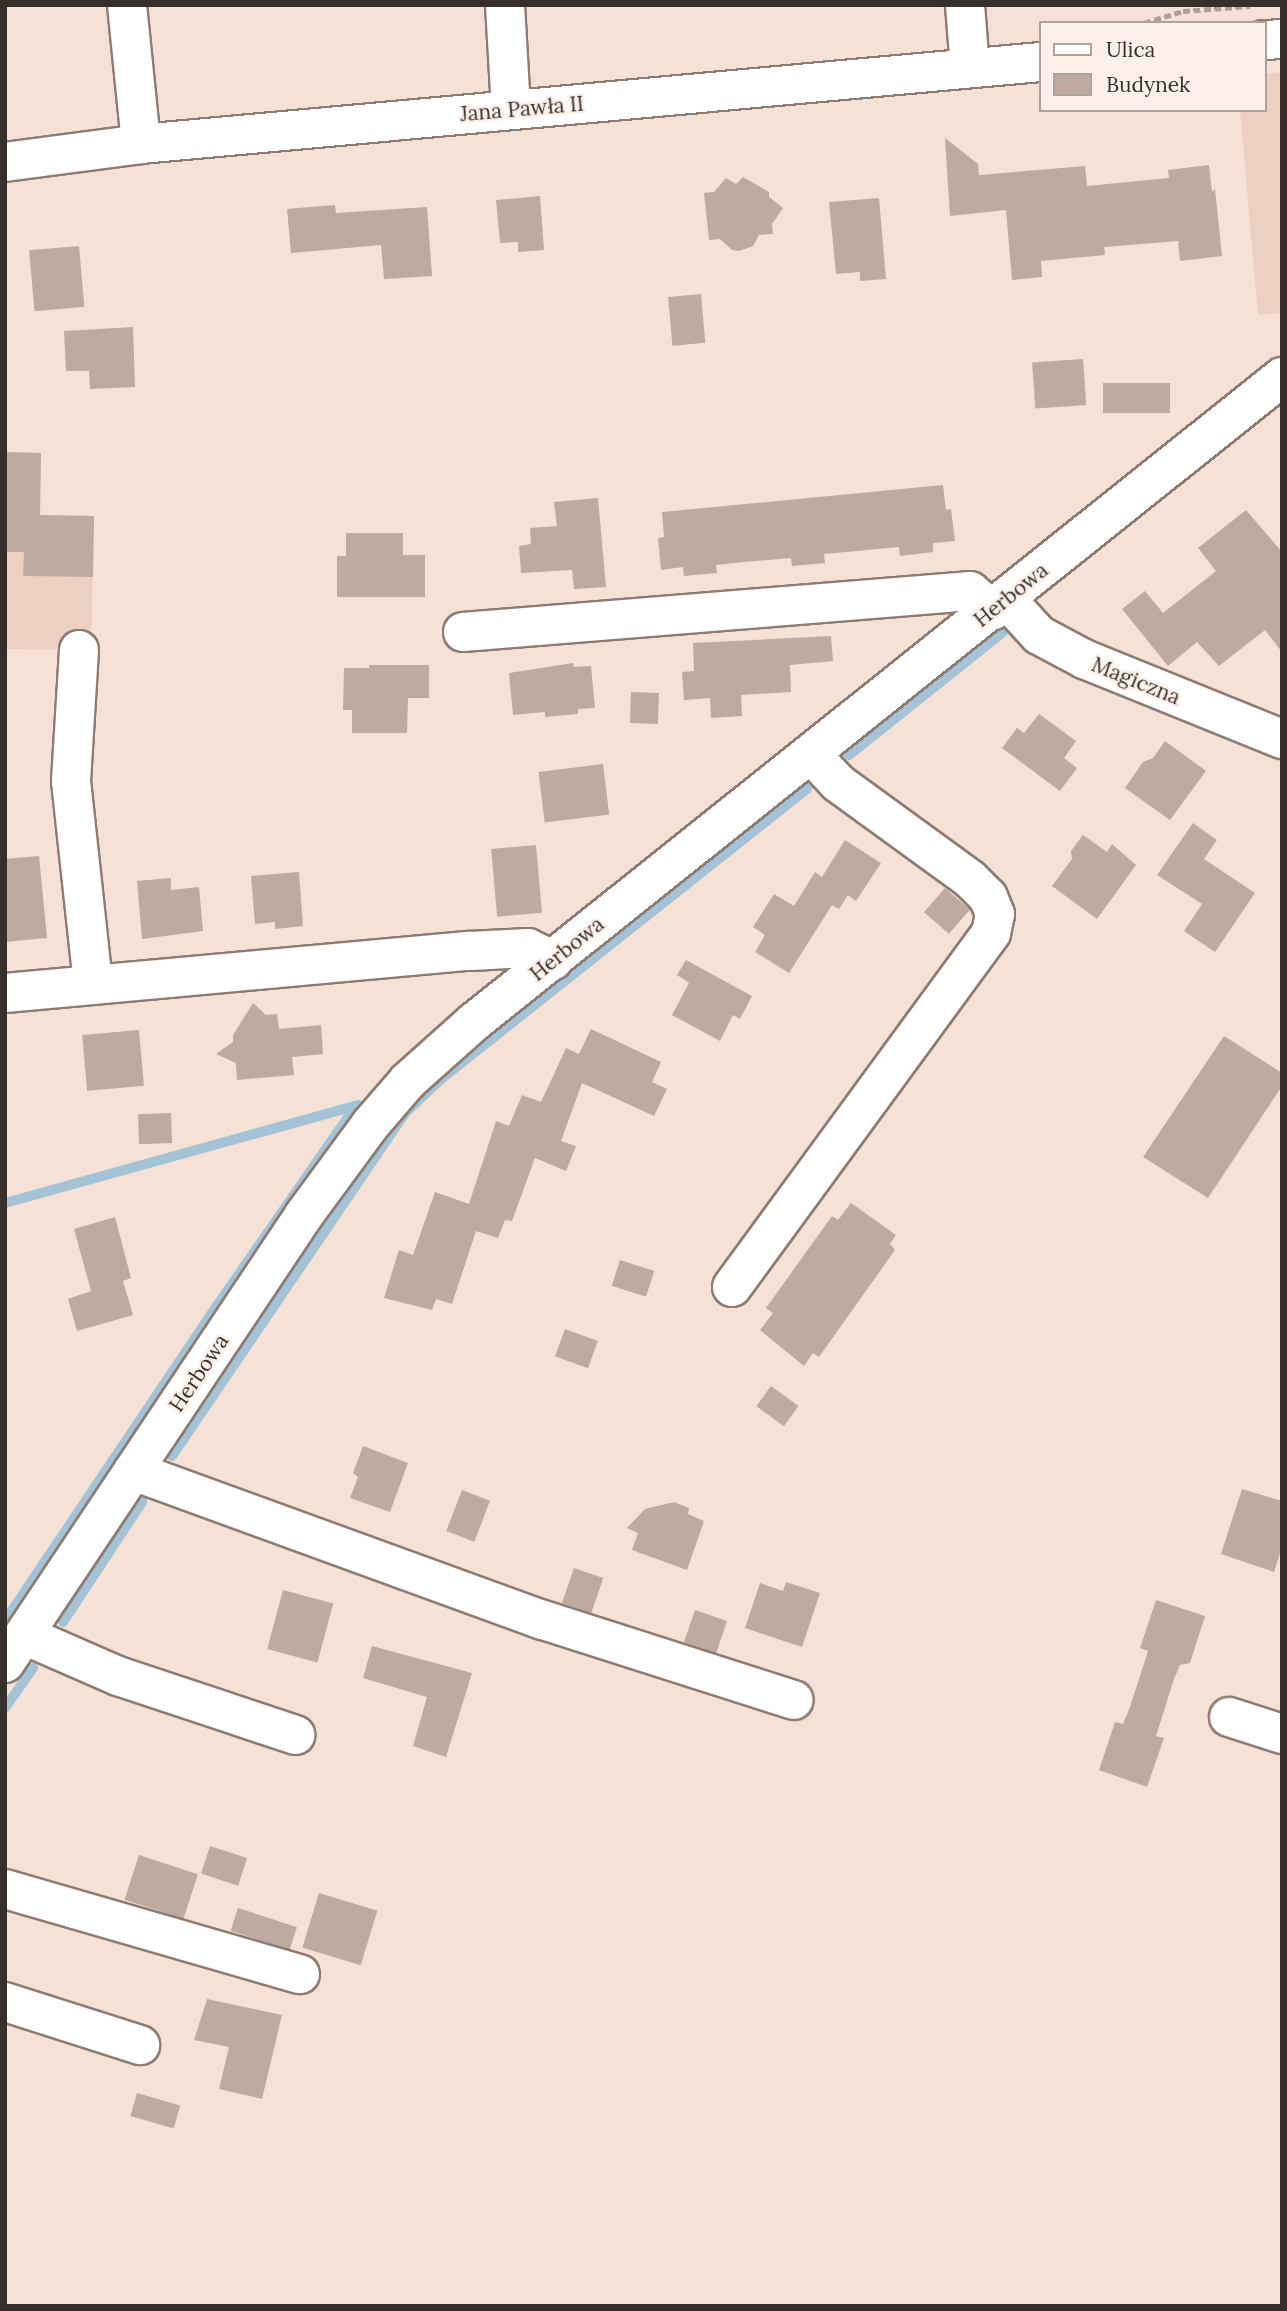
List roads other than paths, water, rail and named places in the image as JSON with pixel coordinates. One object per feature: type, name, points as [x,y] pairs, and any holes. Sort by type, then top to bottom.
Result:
[{"type":"street","points":[[127,5],[141,144]]},
{"type":"street","points":[[505,5],[511,109]]},
{"type":"street","points":[[965,5],[970,68]]},
{"type":"street","name":"Jana Pawła II","points":[[5,162],[141,144],[1038,62]]},
{"type":"street","name":"Herbowa","points":[[15,1649],[304,1215],[369,1125],[408,1081],[553,960],[1282,377]]},
{"type":"street","name":"Magiczna","points":[[463,632],[970,591],[1000,604],[1039,635],[1074,654],[1282,739]]},
{"type":"street","points":[[79,650],[71,781],[93,985]]},
{"type":"street","points":[[732,1287],[991,933],[995,914],[988,897],[970,879],[838,783],[811,754]]},
{"type":"street","points":[[5,993],[470,951],[528,948],[553,960]]},
{"type":"street","points":[[133,1471],[544,1620],[794,1700]]},
{"type":"street","points":[[15,1649],[118,1676],[295,1735]]},
{"type":"street","points":[[1229,1717],[1282,1734]]},
{"type":"street","points":[[5,1889],[300,1974]]},
{"type":"street","points":[[6,2004],[139,2045]]},
{"type":"waterway","points":[[849,755],[1003,632]]},
{"type":"waterway","points":[[172,1456],[406,1112],[441,1079],[807,789]]},
{"type":"waterway","points":[[5,1203],[359,1105]]},
{"type":"waterway","points":[[5,1621],[205,1323],[356,1106]]},
{"type":"waterway","points":[[63,1622],[142,1502]]},
{"type":"waterway","points":[[5,1708],[33,1668]]}]
